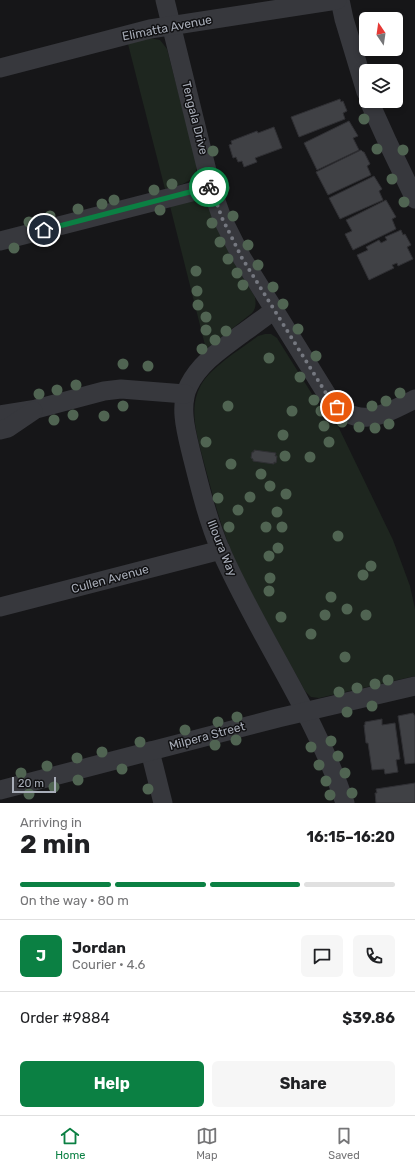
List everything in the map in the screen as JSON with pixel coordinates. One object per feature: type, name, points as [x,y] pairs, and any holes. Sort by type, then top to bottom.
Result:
[{"type":"street","name":"Tengala Drive","points":[[165,0],[211,187],[222,218],[232,239],[274,310],[329,398],[337,407],[346,413],[357,417],[369,418],[380,416],[415,399]]},
{"type":"street","name":"Elimatta Avenue","points":[[0,68],[150,29],[337,0]]},
{"type":"street","points":[[340,0],[344,19],[359,69]]},
{"type":"street","points":[[372,108],[415,199]]},
{"type":"street","points":[[0,241],[211,187]]},
{"type":"street","name":"Illoura Way","points":[[274,310],[212,356],[199,369],[185,394],[185,423],[200,487],[221,550],[239,588],[327,755],[345,803]]},
{"type":"street","points":[[0,415],[36,409],[104,391],[121,389],[185,394]]},
{"type":"street","points":[[0,430],[8,428],[36,409]]},
{"type":"street","name":"Cullen Avenue","points":[[0,607],[221,550]]},
{"type":"street","name":"Milpera Street","points":[[0,790],[304,711],[415,686]]},
{"type":"street","points":[[150,751],[163,803]]},
{"type":"shaded area","points":[[150,38],[160,40],[167,49],[197,165],[194,176],[191,179],[165,189],[128,44]]},
{"type":"shaded area","points":[[193,200],[199,201],[208,206],[234,263],[255,297],[256,304],[252,313],[206,349],[170,206]]},
{"type":"shaded area","points":[[271,334],[277,338],[322,410],[336,422],[393,540],[410,586],[415,609],[415,676],[319,698],[311,697],[305,691],[271,630],[233,555],[218,515],[198,441],[194,412],[195,403],[201,385],[212,372],[258,336]]},
{"type":"building","points":[[340,99],[341,102],[343,101],[347,111],[343,113],[345,119],[299,137],[291,117]]},
{"type":"building","points":[[349,121],[358,136],[353,138],[359,150],[317,170],[304,143]]},
{"type":"building","points":[[274,127],[282,148],[255,158],[257,162],[244,167],[242,161],[238,162],[236,157],[233,158],[229,145],[232,144],[231,141],[257,131],[258,133]]},
{"type":"building","points":[[361,150],[364,152],[370,164],[367,166],[371,175],[328,195],[316,172]]},
{"type":"building","points":[[374,176],[382,189],[379,191],[383,200],[340,219],[329,198]]},
{"type":"building","points":[[386,200],[396,217],[392,219],[396,229],[353,250],[345,234],[352,231],[346,220]]},
{"type":"building","points":[[401,230],[411,245],[407,247],[413,259],[398,266],[397,263],[392,265],[394,268],[369,280],[357,255],[368,250],[366,247],[379,240],[381,243],[387,240],[385,237]]},
{"type":"building","points":[[254,450],[276,453],[276,463],[253,461],[251,458]]},
{"type":"building","points":[[413,713],[415,716],[415,763],[405,764],[398,716]]},
{"type":"building","points":[[382,719],[382,725],[395,723],[400,759],[396,760],[398,772],[385,774],[384,769],[372,770],[364,725],[365,722]]},
{"type":"building","points":[[415,783],[415,803],[376,803],[376,789]]},
{"type":"way so far","points":[[209,187],[211,187],[222,218],[242,258],[329,398],[337,407]]},
{"type":"route","points":[[44,230],[209,187]]}]
